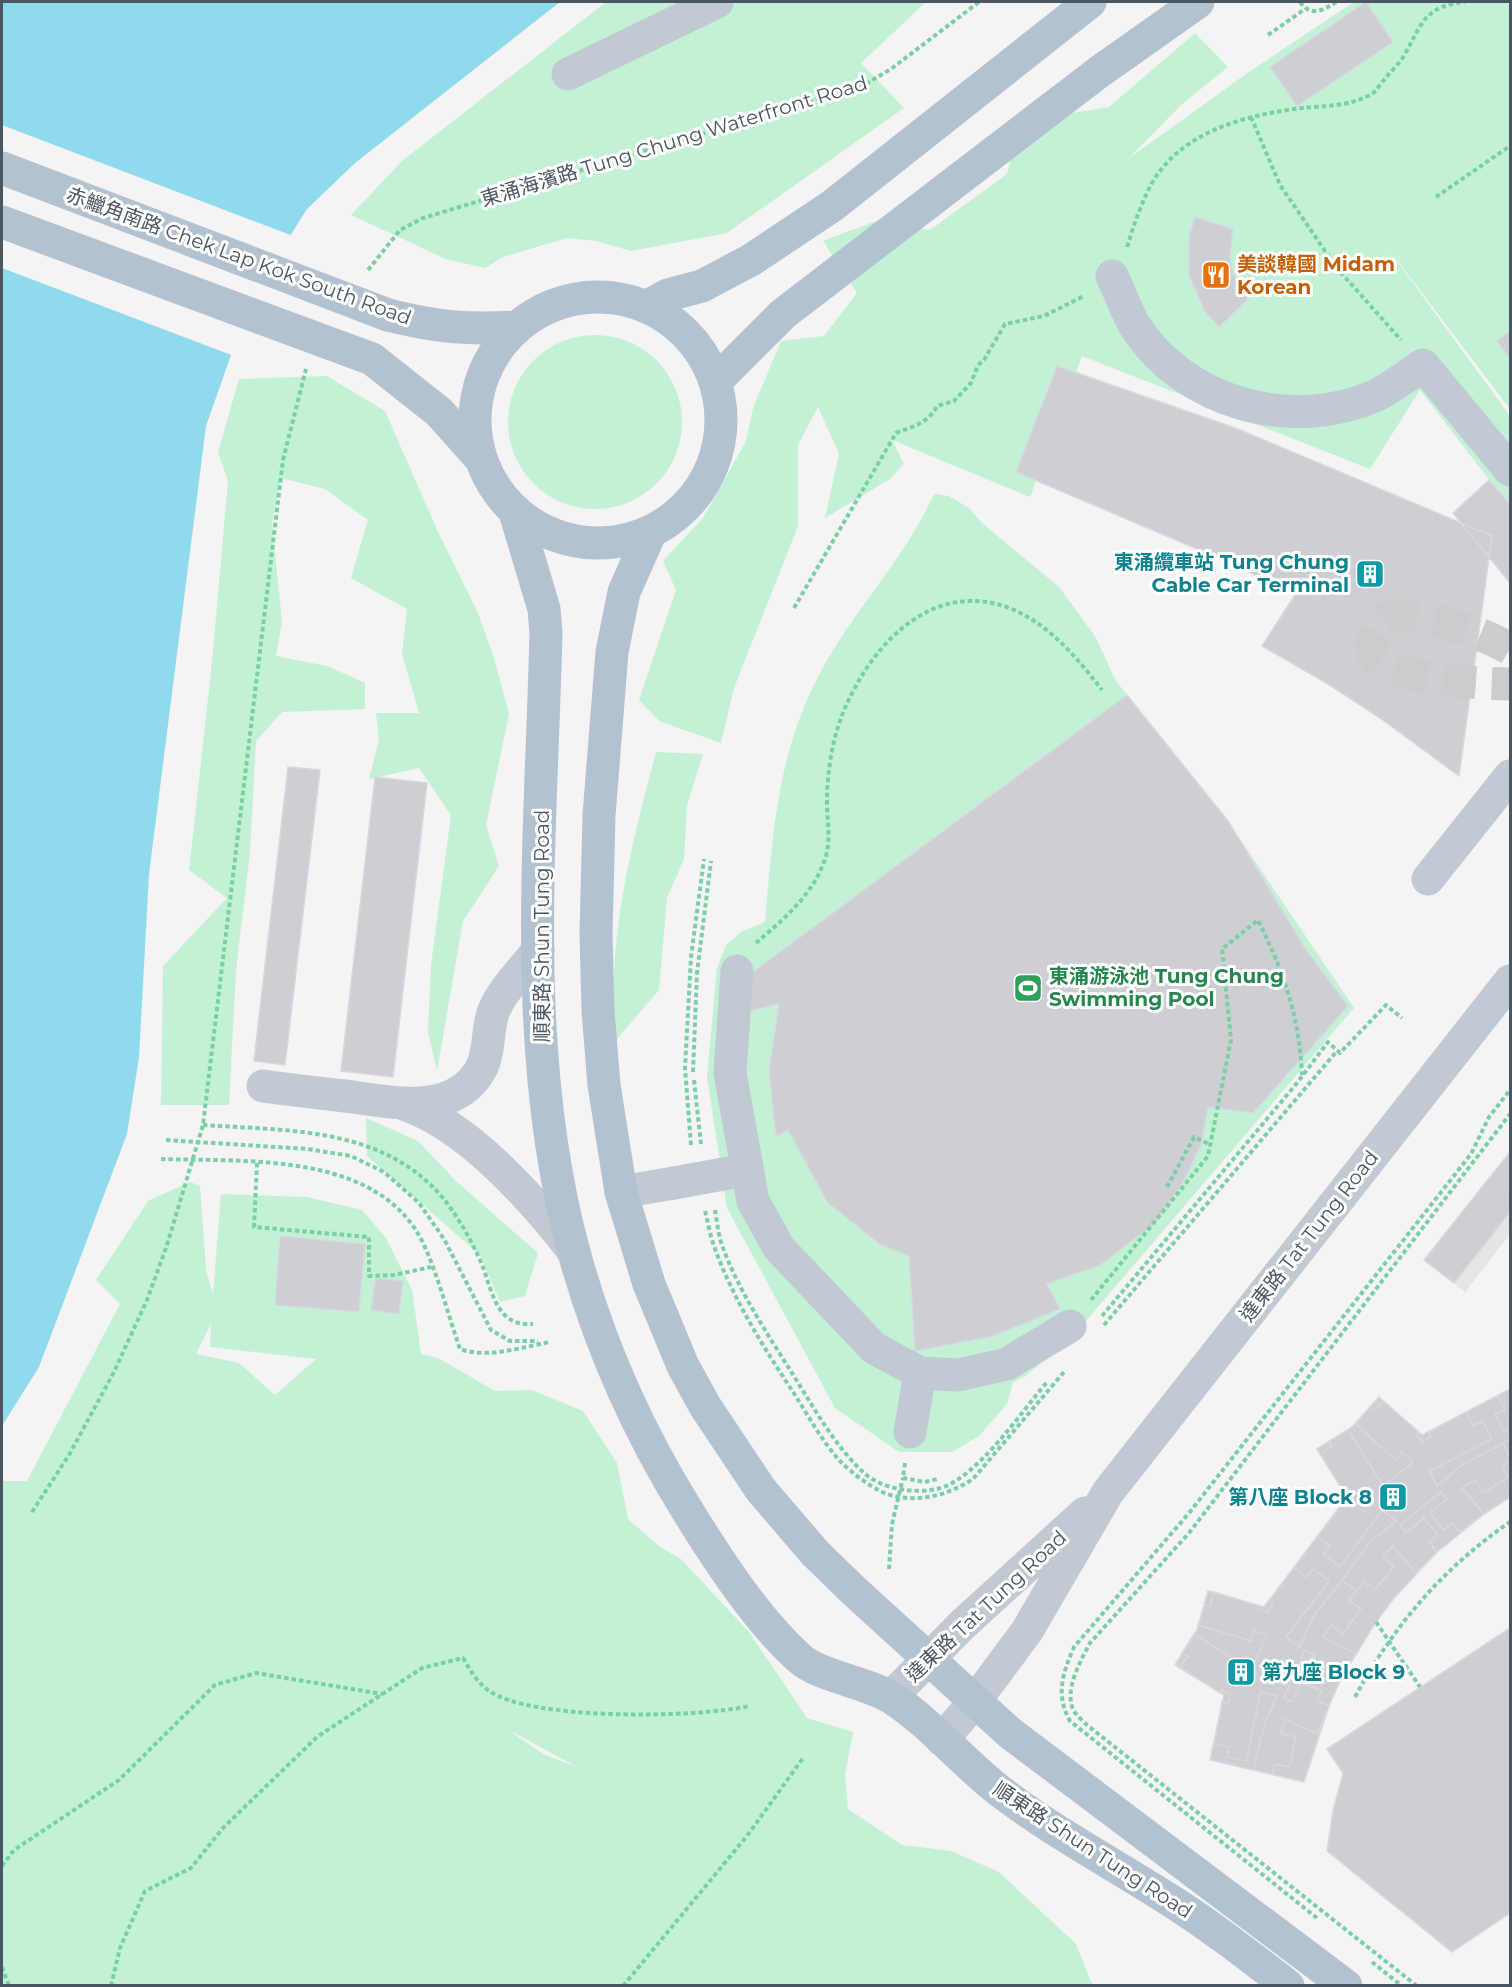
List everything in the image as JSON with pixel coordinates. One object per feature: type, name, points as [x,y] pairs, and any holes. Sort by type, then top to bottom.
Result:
[{"type":"main road","points":[[646,307],[668,296],[702,286],[751,260],[832,206],[1090,2]]},
{"type":"main road","points":[[715,382],[783,314],[1099,72],[1198,2]]},
{"type":"main road","name":"赤鱲角南路 Chek Lap Kok South Road","points":[[2,168],[388,315],[429,325],[466,330],[516,327]]},
{"type":"main road","points":[[2,222],[372,359],[439,412],[480,458]]},
{"type":"main road","points":[[610,298],[646,307],[669,319],[689,337],[705,358],[715,382],[722,425],[712,469],[687,506],[651,531],[628,540],[604,543],[580,542],[542,529],[515,512],[494,487],[480,458],[474,428],[476,398],[482,375],[501,343],[516,327],[541,310],[572,299],[610,298]]},
{"type":"main road","name":"順東路 Shun Tung Road","points":[[515,512],[544,609],[546,633],[538,950],[546,1097],[557,1176],[574,1252],[604,1342],[643,1432],[668,1479],[718,1558],[756,1608],[802,1662],[891,1697],[999,1791],[1211,1927],[1288,1986]]},
{"type":"main road","name":"順東路 Shun Tung Road","points":[[651,531],[624,592],[612,652],[599,815],[596,934],[598,1011],[604,1085],[621,1192],[636,1246],[668,1333],[705,1406],[731,1447],[786,1521],[815,1553],[1010,1733],[1346,1986]]},
{"type":"street","points":[[568,74],[717,2]]},
{"type":"street","points":[[1112,276],[1135,326],[1171,367],[1217,396],[1270,411],[1325,411],[1377,395],[1423,365],[1510,470]]},
{"type":"street","points":[[1428,879],[1510,776]]},
{"type":"street","points":[[404,1104],[429,1103],[447,1098],[472,1081],[482,1067],[492,1015],[499,999],[538,950]]},
{"type":"street","points":[[737,971],[730,1073],[743,1170],[753,1201],[779,1248],[874,1348],[920,1373],[958,1375],[1007,1364],[1089,1326]]},
{"type":"street","name":"達東路 Tat Tung Road","points":[[942,1740],[975,1701],[1027,1631],[1108,1492],[1510,981]]},
{"type":"street","points":[[263,1086],[302,1079],[404,1104],[436,1117],[470,1142],[545,1215],[574,1252]]},
{"type":"street","points":[[621,1192],[743,1170]]},
{"type":"street","points":[[910,1432],[920,1373]]},
{"type":"street","name":"達東路 Tat Tung Road","points":[[891,1697],[962,1624],[1108,1492]]},
{"type":"path","name":"東涌海濱路 Tung Chung Waterfront Road","points":[[361,279],[400,230],[423,218],[864,86],[891,69],[979,2]]},
{"type":"path","points":[[1300,2],[1305,9],[1319,12],[1336,2]]},
{"type":"path","points":[[794,608],[896,434],[933,415],[937,406],[954,401],[971,383],[978,365],[984,360],[1005,324],[1044,316],[1073,304],[1112,276],[1123,257],[1153,182],[1171,159],[1190,142],[1215,129],[1251,117],[1338,104],[1373,93],[1404,57],[1418,28],[1430,12],[1446,3],[1465,2]]},
{"type":"path","points":[[1268,35],[1305,9]]},
{"type":"path","points":[[1251,117],[1280,185],[1336,267],[1423,365]]},
{"type":"path","points":[[1436,197],[1510,146]]},
{"type":"path","points":[[32,1512],[69,1455],[114,1372],[159,1267],[198,1142],[202,1125],[283,460],[307,365]]},
{"type":"path","points":[[737,971],[749,948],[780,922],[813,886],[826,857],[830,834],[827,803],[831,758],[843,714],[869,664],[904,626],[919,614],[958,602],[985,603],[1012,609],[1044,628],[1079,660],[1102,690]]},
{"type":"path","points":[[693,1153],[688,1131],[685,1068],[691,957],[704,859]]},
{"type":"path","points":[[702,1148],[697,1126],[693,1064],[697,973],[711,861]]},
{"type":"path","points":[[1089,1326],[1208,1156],[1231,1040],[1222,949],[1258,920],[1277,959],[1296,1013],[1302,1075],[1297,1083]]},
{"type":"path","points":[[1089,1326],[1297,1083],[1328,1042],[1340,1053],[1386,1005],[1402,1018]]},
{"type":"path","points":[[1089,1326],[1337,1051]]},
{"type":"path","points":[[1319,1919],[1070,1721],[1062,1707],[1063,1672],[1074,1647],[1189,1513],[1471,1154],[1489,1118],[1510,1090]]},
{"type":"path","points":[[1417,1986],[1087,1725],[1073,1709],[1072,1692],[1080,1662],[1090,1643],[1189,1533],[1510,1114]]},
{"type":"path","points":[[202,1125],[334,1136],[370,1146],[401,1161],[427,1182],[456,1215],[477,1254],[501,1311],[515,1322],[533,1324]]},
{"type":"path","points":[[1167,1187],[1194,1137],[1211,1145]]},
{"type":"path","points":[[166,1140],[309,1149],[351,1156],[384,1172],[419,1203],[444,1239],[491,1330],[510,1341],[538,1341]]},
{"type":"path","points":[[161,1159],[296,1165],[340,1174],[379,1192],[403,1214],[424,1245],[460,1349],[471,1353],[499,1352],[550,1342]]},
{"type":"path","points":[[257,1163],[254,1227],[369,1237],[369,1276],[394,1275],[431,1267]]},
{"type":"path","points":[[713,1202],[722,1245],[757,1317],[830,1434],[865,1474],[884,1485],[918,1491],[938,1489],[957,1481],[979,1463],[1054,1373]]},
{"type":"path","points":[[704,1207],[713,1245],[726,1275],[766,1350],[807,1414],[841,1461],[865,1480],[889,1494],[910,1498],[933,1497],[955,1490],[972,1479],[1066,1370]]},
{"type":"path","points":[[889,1569],[892,1524],[903,1478],[925,1482],[937,1479]]},
{"type":"path","points":[[1355,1696],[1397,1628],[1423,1596],[1482,1541],[1510,1522]]},
{"type":"path","points":[[1376,1622],[1420,1687]]},
{"type":"path","points":[[111,1986],[120,1948],[145,1891],[191,1868],[222,1828],[317,1737],[422,1668],[463,1658],[473,1676],[489,1692],[536,1708],[660,1716],[750,1706]]},
{"type":"path","points":[[2,1866],[14,1850],[119,1780],[215,1685],[256,1674],[382,1694]]},
{"type":"path","points":[[623,1986],[747,1836],[804,1758]]},
{"type":"path","points":[[1365,1956],[1402,1986]]},
{"type":"path","points":[[2,1967],[9,1986]]},
{"type":"shaded area","points":[[1509,1153],[1510,1234],[1465,1292],[1424,1260]]},
{"type":"green space","points":[[606,2],[926,2],[861,63],[904,108],[727,233],[631,251],[596,241],[567,238],[503,257],[485,268],[446,259],[351,215],[402,161]]},
{"type":"green space","points":[[1354,2],[1510,2],[1510,331],[1497,341],[1510,359],[1510,409],[1378,235],[1510,416],[1510,507],[1420,390],[1370,469],[1082,356],[1030,497],[892,440],[904,464],[890,479],[825,518],[839,454],[818,407],[798,445],[798,526],[734,688],[721,743],[659,721],[639,700],[676,590],[663,561],[703,518],[746,441],[753,408],[781,341],[824,336],[857,293],[823,241],[876,221],[930,230],[1007,174],[1020,121],[1109,107],[1195,33],[1228,67],[1181,105],[1128,159],[1246,74]]},
{"type":"green space","points":[[595,335],[628,342],[643,350],[656,361],[667,374],[675,389],[682,422],[675,455],[667,470],[656,483],[643,494],[628,502],[595,509],[562,502],[547,494],[534,483],[523,470],[515,455],[508,422],[515,389],[523,374],[534,361],[547,350],[562,342]]},
{"type":"green space","points":[[327,376],[385,411],[438,532],[478,613],[494,658],[509,714],[486,825],[499,866],[463,921],[437,1071],[428,1032],[431,965],[451,815],[419,768],[369,779],[379,740],[376,713],[419,713],[402,654],[407,609],[351,578],[368,520],[325,489],[281,478],[272,523],[282,622],[276,656],[327,666],[365,683],[365,709],[282,712],[256,741],[250,853],[236,970],[229,1105],[161,1105],[163,966],[227,898],[189,870],[212,662],[228,481],[218,452],[239,379]]},
{"type":"green space","name":"東涌游泳池 Tung Chung Swimming Pool","points":[[934,494],[949,496],[969,508],[982,523],[1059,587],[1095,636],[1116,681],[1228,821],[1354,1008],[1074,1335],[1026,1376],[1013,1382],[1007,1404],[979,1436],[952,1452],[899,1452],[835,1408],[727,1208],[707,1077],[717,968],[726,945],[741,932],[765,922],[780,794],[786,763],[806,702],[834,649],[909,540]]},
{"type":"green space","points":[[656,752],[703,754],[687,805],[684,859],[667,898],[659,990],[616,1040],[615,967],[623,894]]},
{"type":"green space","points":[[366,1118],[418,1141],[456,1181],[538,1253],[525,1296],[500,1302],[480,1255],[367,1156]]},
{"type":"green space","points":[[190,1182],[200,1186],[206,1270],[213,1294],[221,1194],[307,1197],[362,1210],[386,1238],[412,1290],[421,1354],[438,1358],[495,1391],[532,1390],[583,1411],[617,1463],[628,1519],[660,1547],[681,1559],[749,1632],[807,1718],[853,1732],[845,1775],[848,1809],[902,1845],[951,1851],[999,1872],[1076,1944],[1091,1982],[1096,1985],[2,1986],[2,1481],[27,1481],[120,1304],[96,1280],[148,1201]],"holes":[[[211,1324],[210,1347],[316,1359],[275,1395],[239,1363],[196,1354]],[[511,1731],[577,1767],[543,1754]]]},
{"type":"water","points":[[2,2],[560,2],[355,163],[307,209],[290,236],[231,355],[206,426],[149,874],[139,1057],[127,1134],[39,1367],[2,1426]]},
{"type":"pier","points":[[2,125],[293,236],[234,356],[2,268]]},
{"type":"building","points":[[1366,2],[1393,42],[1297,106],[1270,67]]},
{"type":"building","points":[[1195,217],[1233,229],[1230,258],[1233,273],[1248,299],[1219,327],[1205,312],[1189,275],[1189,236]]},
{"type":"building","points":[[1510,331],[1510,359],[1497,341]]},
{"type":"building","name":"東涌纜車站 Tung Chung Cable Car Terminal","points":[[1057,366],[1238,429],[1492,536],[1459,776],[1380,718],[1328,684],[1262,646],[1295,595],[1237,566],[1016,472]]},
{"type":"building","points":[[1489,480],[1510,504],[1510,583],[1453,513]]},
{"type":"building","points":[[1127,695],[1228,821],[1305,948],[1348,1006],[1253,1113],[1208,1107],[1201,1145],[1183,1182],[1154,1224],[1100,1265],[1047,1284],[1060,1309],[993,1336],[915,1351],[909,1256],[880,1244],[828,1203],[788,1130],[776,1137],[769,1070],[779,1004],[745,1012],[749,975]]},
{"type":"building","points":[[288,767],[320,770],[285,1065],[254,1061]]},
{"type":"building","points":[[375,777],[427,783],[393,1077],[341,1071]]},
{"type":"building","points":[[1509,1153],[1510,1212],[1454,1283],[1424,1260]]},
{"type":"building","points":[[280,1236],[365,1244],[359,1312],[275,1305]]},
{"type":"building","points":[[376,1278],[403,1281],[399,1314],[371,1310]]},
{"type":"building","points":[[1510,1389],[1510,1429],[1505,1432],[1495,1414],[1505,1409],[1497,1396]]},
{"type":"building","points":[[1510,1389],[1510,1497],[1484,1514],[1437,1552],[1394,1598],[1374,1625],[1341,1679],[1329,1706],[1304,1782],[1210,1760],[1224,1695],[1175,1665],[1197,1630],[1208,1591],[1264,1607],[1347,1497],[1317,1449],[1352,1427],[1379,1397],[1422,1435]]},
{"type":"building","name":"第八座 Block 8","points":[[1383,1401],[1419,1432],[1416,1435],[1423,1441],[1431,1437],[1429,1432],[1466,1412],[1473,1426],[1483,1421],[1492,1439],[1429,1471],[1437,1486],[1462,1465],[1503,1443],[1510,1458],[1510,1461],[1502,1466],[1508,1478],[1482,1493],[1475,1480],[1462,1488],[1484,1514],[1460,1532],[1452,1523],[1444,1530],[1430,1513],[1447,1499],[1441,1492],[1400,1525],[1406,1533],[1424,1518],[1438,1535],[1429,1542],[1437,1552],[1416,1573],[1393,1546],[1383,1557],[1394,1566],[1375,1590],[1364,1581],[1356,1591],[1342,1580],[1370,1542],[1396,1521],[1382,1510],[1340,1567],[1323,1554],[1330,1546],[1317,1537],[1343,1503],[1348,1507],[1353,1499],[1348,1492],[1345,1494],[1320,1454],[1332,1446],[1329,1441],[1348,1430],[1383,1486],[1413,1462],[1402,1452],[1396,1460],[1355,1424],[1370,1407],[1374,1411]]},
{"type":"building","points":[[1510,1439],[1510,1458],[1503,1443]]},
{"type":"building","name":"第九座 Block 9","points":[[1294,1567],[1306,1577],[1313,1569],[1329,1581],[1286,1637],[1300,1647],[1313,1617],[1342,1580],[1356,1591],[1349,1600],[1361,1609],[1343,1634],[1331,1625],[1323,1638],[1356,1653],[1341,1679],[1329,1674],[1324,1684],[1305,1675],[1314,1654],[1305,1650],[1284,1698],[1292,1702],[1302,1682],[1321,1691],[1317,1701],[1329,1706],[1317,1734],[1285,1719],[1281,1734],[1296,1737],[1289,1767],[1275,1764],[1272,1774],[1253,1770],[1264,1726],[1277,1696],[1261,1692],[1246,1761],[1227,1757],[1229,1747],[1214,1744],[1222,1702],[1228,1704],[1230,1694],[1222,1690],[1220,1693],[1180,1667],[1188,1656],[1182,1653],[1194,1634],[1251,1670],[1267,1635],[1254,1631],[1251,1641],[1198,1625],[1205,1605],[1210,1606],[1214,1592],[1260,1606],[1259,1609],[1267,1612],[1273,1605],[1269,1601]]},
{"type":"building","points":[[1510,1628],[1510,1913],[1452,1952],[1327,1851],[1333,1811],[1343,1773],[1327,1749]]},
{"type":"tunnel","points":[[1510,649],[1484,636],[1450,624],[1401,617],[1387,618],[1372,641],[1374,655],[1383,663],[1398,670],[1438,678],[1510,684]]},
{"type":"place","name":"美談韓國 Midam Korean","points":[[1216,275]]},
{"type":"place","name":"東涌纜車站 Tung Chung Cable Car Terminal","points":[[1370,574]]},
{"type":"place","name":"東涌游泳池 Tung Chung Swimming Pool","points":[[1028,988]]},
{"type":"place","name":"第八座 Block 8","points":[[1393,1497]]},
{"type":"place","name":"第九座 Block 9","points":[[1241,1672]]}]
